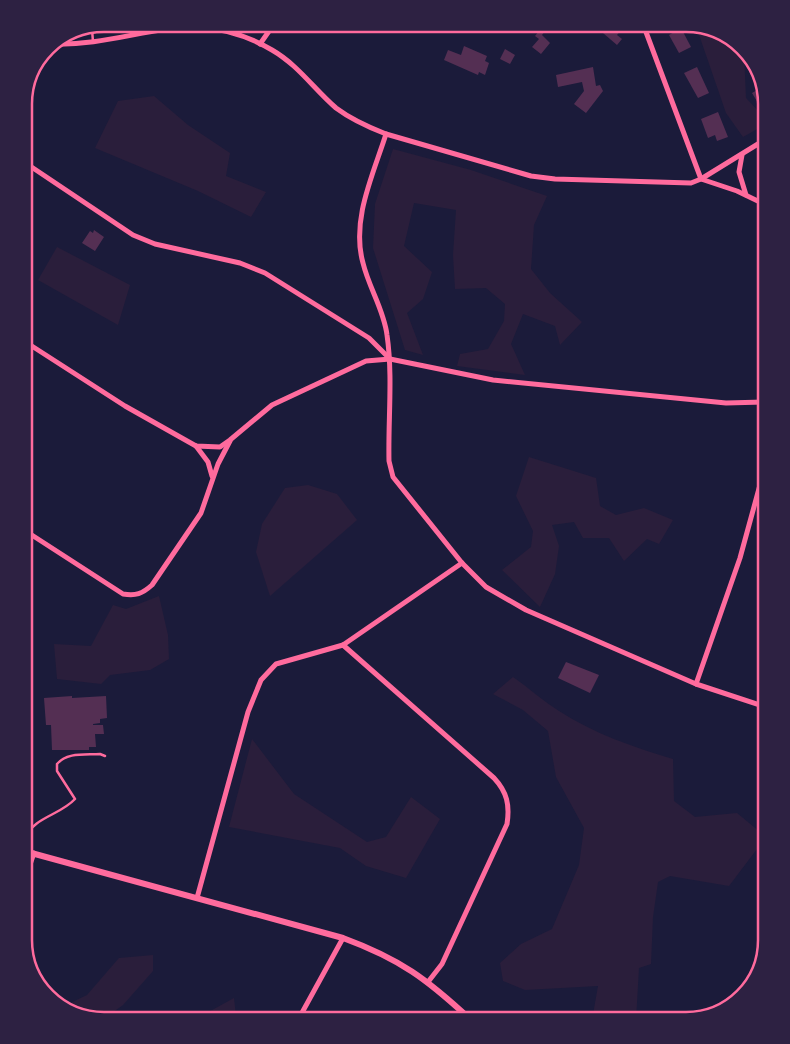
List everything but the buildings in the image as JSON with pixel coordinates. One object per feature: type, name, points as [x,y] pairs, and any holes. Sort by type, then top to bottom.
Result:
[{"type":"street","points":[[67,44],[93,43],[148,32]]},
{"type":"street","points":[[235,32],[286,59],[335,107],[351,119],[386,134],[531,176],[555,179],[683,183],[701,179],[758,145]]},
{"type":"street","points":[[260,44],[268,32]]},
{"type":"street","points":[[646,33],[701,179]]},
{"type":"street","points":[[386,134],[362,210],[359,234],[363,266],[384,322],[390,359],[389,461],[393,477],[462,562],[486,587],[526,610],[696,684],[758,704]]},
{"type":"street","points":[[742,155],[739,172],[747,195]]},
{"type":"street","points":[[33,168],[133,236],[155,244],[240,263],[265,273],[370,338],[390,359]]},
{"type":"street","points":[[701,179],[758,201]]},
{"type":"street","points":[[33,348],[125,406],[196,446],[208,462],[212,478]]},
{"type":"street","points":[[196,446],[220,446],[230,440],[272,404],[366,361],[390,359],[492,380],[726,403],[758,402]]},
{"type":"street","points":[[32,535],[123,594],[133,596],[144,593],[152,585],[201,513],[212,478],[230,440]]},
{"type":"street","points":[[696,684],[740,558],[758,492]]},
{"type":"street","points":[[197,898],[248,712],[261,680],[269,670],[286,660],[344,645],[462,562]]},
{"type":"street","points":[[344,645],[494,778],[504,792],[508,802],[506,824],[442,964],[428,982]]},
{"type":"street","points":[[32,859],[34,853],[343,938],[389,956],[428,982],[462,1012]]},
{"type":"street","points":[[302,1012],[343,938]]},
{"type":"lane","points":[[92,34],[93,43]]},
{"type":"lane","points":[[32,827],[36,822],[68,806],[75,799],[57,772],[57,764],[67,756],[100,754],[105,756]]},
{"type":"shaded area","points":[[699,34],[713,38],[729,47],[745,64],[746,98],[758,111],[758,129],[743,137],[726,113]]},
{"type":"shaded area","points":[[154,96],[188,125],[230,153],[226,176],[266,192],[251,217],[198,191],[95,148],[118,101]]},
{"type":"shaded area","points":[[393,149],[471,170],[547,196],[534,225],[531,269],[550,293],[582,322],[560,345],[555,326],[523,314],[511,344],[525,375],[457,366],[460,354],[488,349],[504,321],[505,304],[486,288],[455,289],[453,255],[456,210],[414,203],[404,246],[432,272],[423,299],[407,313],[423,355],[405,350],[373,248],[375,204]]},
{"type":"shaded area","points":[[57,247],[130,285],[118,325],[38,280]]},
{"type":"shaded area","points":[[529,457],[596,478],[600,506],[616,515],[644,508],[673,520],[659,544],[647,539],[624,561],[609,538],[583,538],[574,522],[552,525],[559,546],[555,574],[540,607],[502,570],[531,547],[533,531],[516,496]]},
{"type":"shaded area","points":[[308,485],[337,494],[357,520],[270,596],[256,552],[262,524],[285,488]]},
{"type":"shaded area","points":[[159,596],[168,635],[169,659],[150,670],[110,675],[101,684],[57,679],[54,644],[91,646],[113,605],[126,609]]},
{"type":"shaded area","points":[[513,677],[553,707],[586,727],[629,745],[673,759],[674,801],[695,817],[737,813],[758,830],[758,848],[729,886],[670,876],[658,882],[653,917],[651,964],[639,968],[636,1012],[593,1012],[598,986],[525,990],[503,981],[500,963],[521,944],[552,929],[579,865],[584,828],[556,777],[548,731],[523,710],[493,694]]},
{"type":"shaded area","points":[[252,739],[294,794],[367,842],[386,837],[411,797],[440,819],[406,878],[366,866],[340,848],[229,827]]},
{"type":"shaded area","points":[[153,955],[153,971],[123,1005],[113,1012],[105,1012],[86,1009],[71,1003],[87,995],[119,958]]},
{"type":"shaded area","points":[[234,998],[236,1012],[209,1012]]}]
